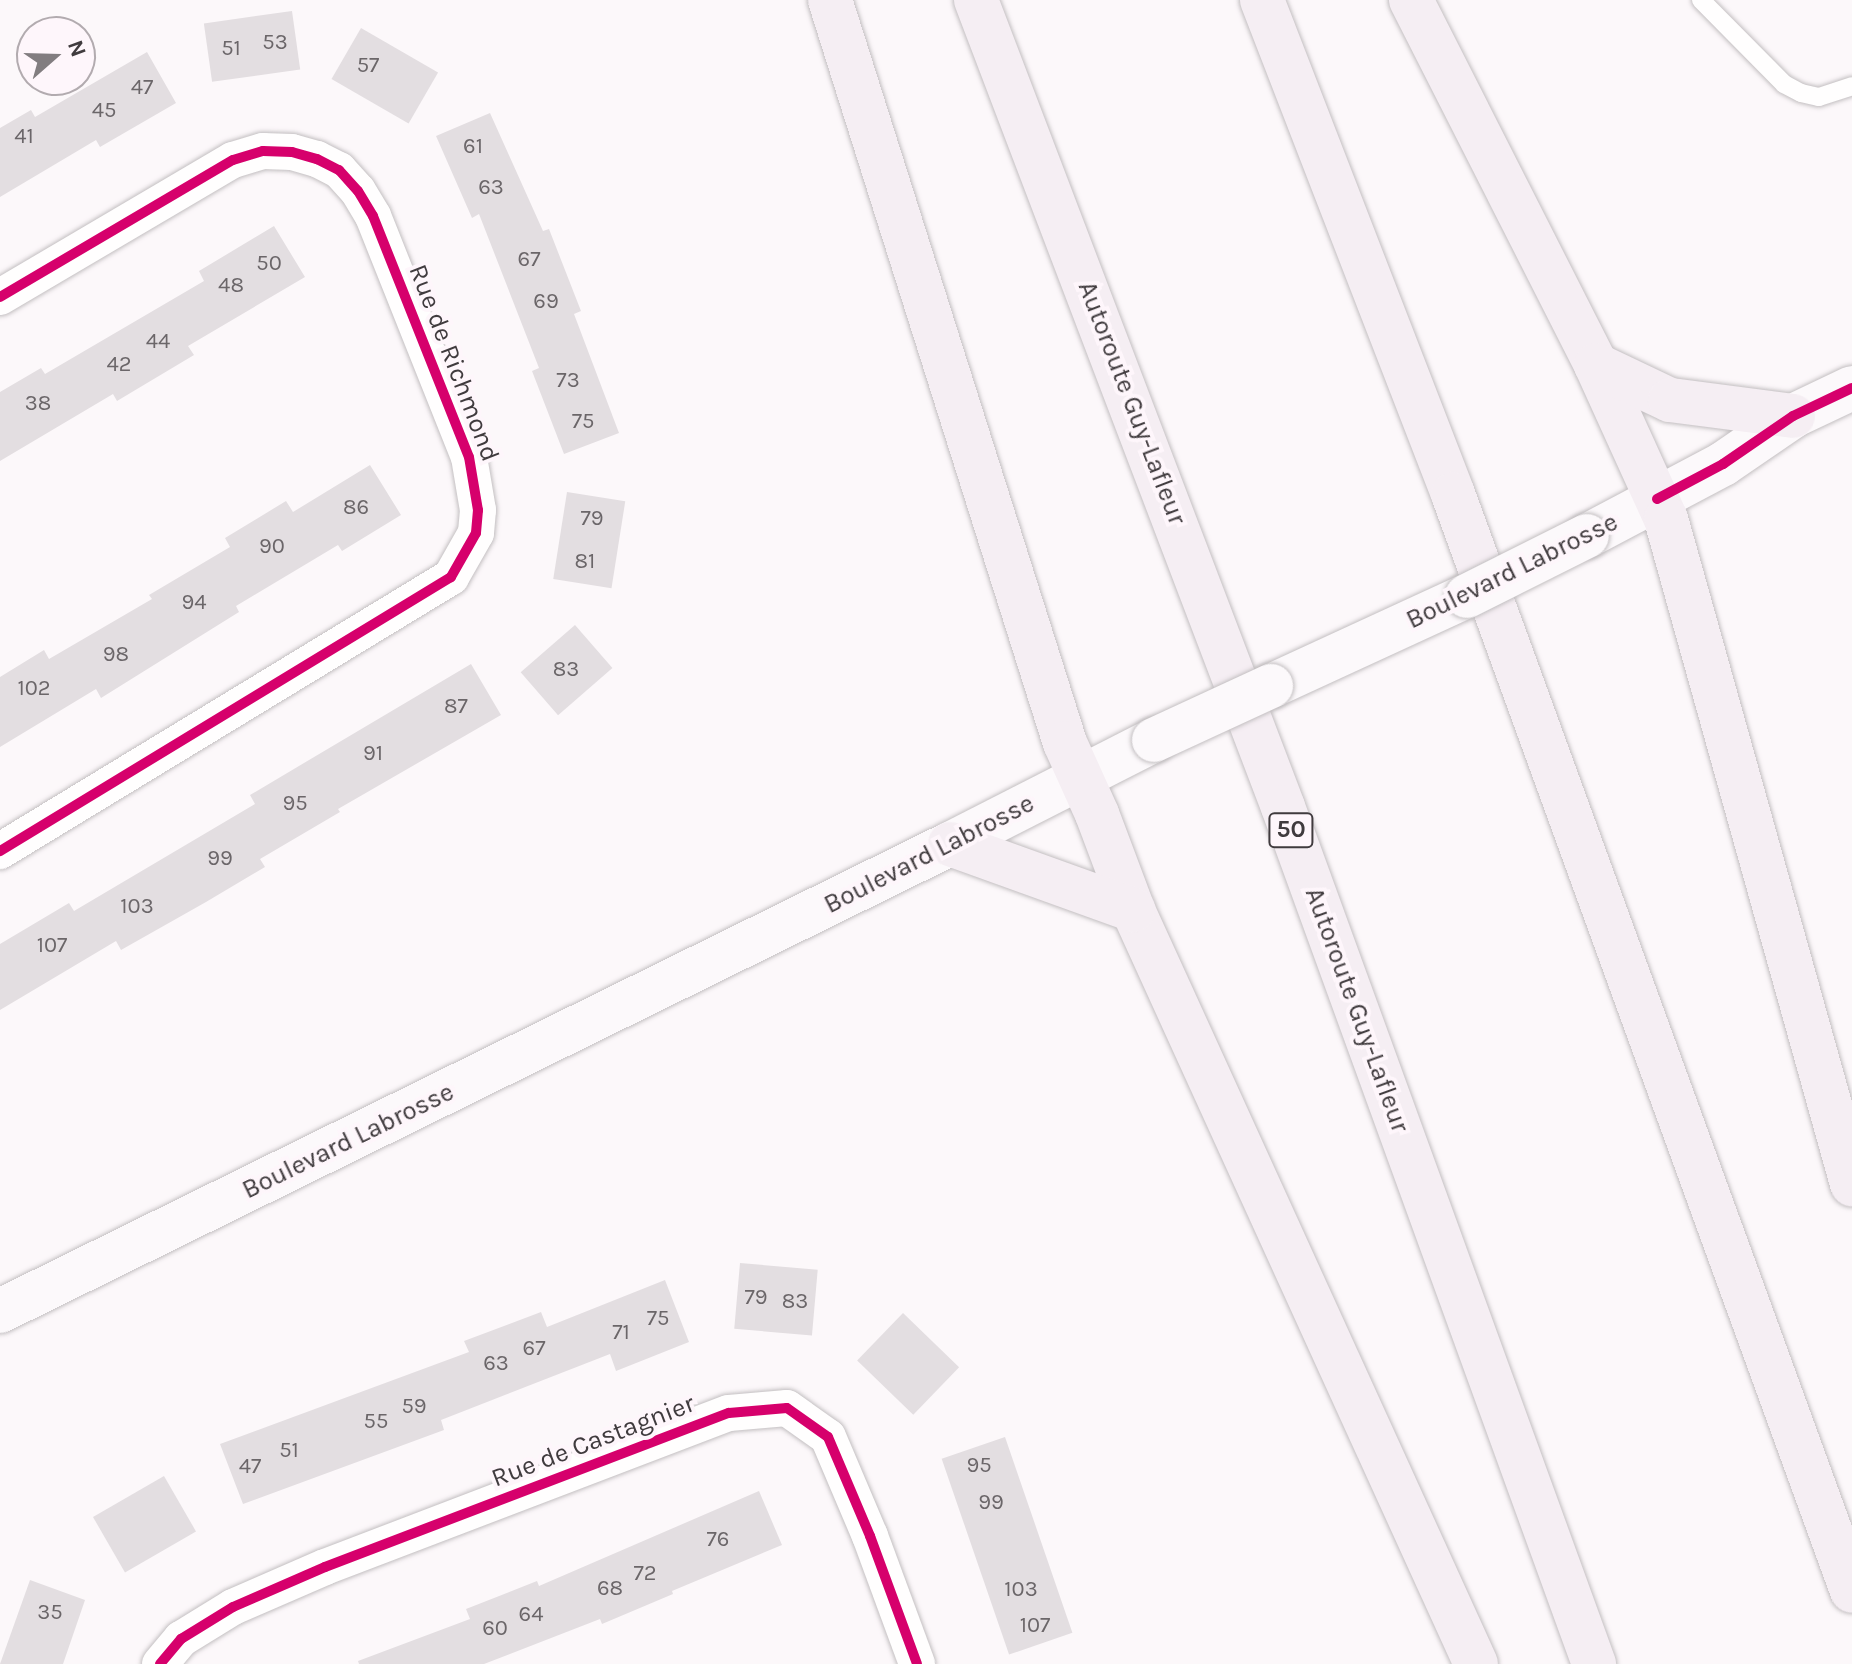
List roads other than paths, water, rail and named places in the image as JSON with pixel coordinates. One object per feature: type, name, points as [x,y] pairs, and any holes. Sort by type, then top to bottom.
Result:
[{"type":"highway","points":[[830,0],[1052,708],[1079,778],[1133,910],[1476,1664]]},
{"type":"highway","name":"Autoroute Guy-Lafleur","points":[[976,0],[1283,807],[1594,1664]]},
{"type":"highway","points":[[1262,0],[1447,480],[1852,1591]]},
{"type":"highway","points":[[1411,0],[1596,365],[1657,499],[1685,578],[1852,1184]]},
{"type":"highway","points":[[1596,365],[1670,400],[1793,416]]},
{"type":"highway","points":[[950,844],[1133,910]]},
{"type":"main road","name":"Boulevard Labrosse","points":[[0,1311],[950,844],[1154,740],[1587,536],[1723,464],[1793,416],[1852,388]]},
{"type":"street","name":"Rue de Richmond","points":[[0,297],[233,160],[263,151],[292,152],[317,159],[339,170],[358,191],[373,216],[469,457],[478,510],[476,533],[451,577],[0,851]]},
{"type":"street","name":"Rue de Castagnier","points":[[160,1664],[181,1639],[233,1607],[325,1567],[729,1413],[787,1408],[828,1437],[870,1536],[917,1664]]},
{"type":"lane","points":[[1701,0],[1784,84],[1801,93],[1833,95],[1852,86]]}]
